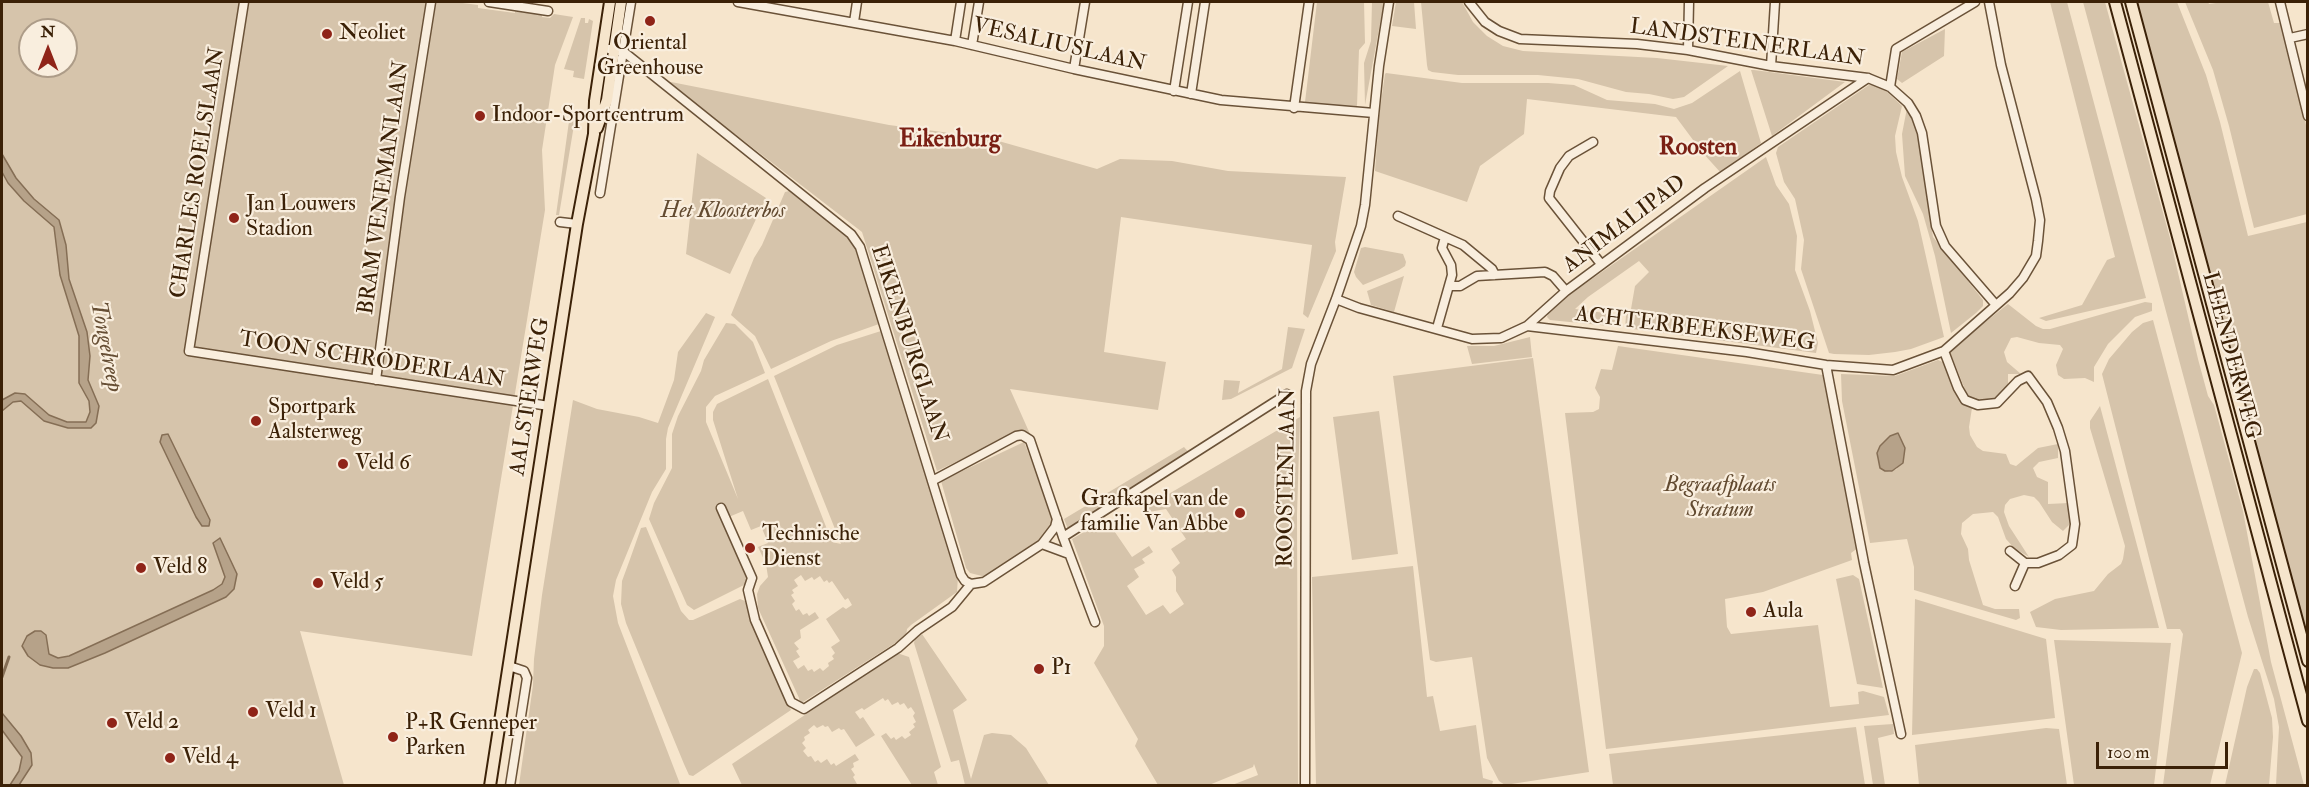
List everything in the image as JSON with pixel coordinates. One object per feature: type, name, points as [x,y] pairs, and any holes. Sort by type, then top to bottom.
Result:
[{"type":"main road","name":"AALSTERWEG","points":[[490,786],[577,224],[594,134],[595,101],[610,2]]},
{"type":"main road","name":"AALSTERWEG","points":[[594,134],[607,100],[619,51],[621,2]]},
{"type":"main road","name":"LEENDERWEG","points":[[2115,2],[2307,721]]},
{"type":"main road","name":"LEENDERWEG","points":[[2131,2],[2307,661]]},
{"type":"street","name":"CHARLES ROELSLAAN","points":[[189,351],[244,2]]},
{"type":"street","name":"BRAM VENEMANLAAN","points":[[376,380],[400,197],[431,2]]},
{"type":"street","points":[[489,2],[548,11]]},
{"type":"street","name":"AALSTERWEG","points":[[600,193],[619,51],[631,2]]},
{"type":"street","name":"VESALIUSLAAN","points":[[738,2],[955,41],[1221,100],[1374,113]]},
{"type":"street","points":[[854,22],[857,2]]},
{"type":"street","points":[[955,41],[961,2]]},
{"type":"street","points":[[972,45],[979,2]]},
{"type":"street","points":[[1074,69],[1085,2]]},
{"type":"street","points":[[1174,91],[1188,2]]},
{"type":"street","points":[[1191,94],[1205,2]]},
{"type":"street","points":[[1294,108],[1309,2]]},
{"type":"street","name":"ROOSTENLAAN","points":[[1305,786],[1306,391],[1311,364],[1361,226],[1389,2]]},
{"type":"street","name":"LANDSTEINERLAAN","points":[[1469,2],[1485,22],[1499,31],[1520,39],[1636,44],[1688,50],[1771,66],[1868,78],[1890,87],[1908,103],[1922,133],[1936,226],[1945,246],[1996,305]]},
{"type":"street","points":[[1688,50],[1689,2]]},
{"type":"street","points":[[1771,66],[1775,2]]},
{"type":"street","points":[[1890,87],[1896,49],[1975,2]]},
{"type":"street","points":[[1826,365],[1894,370],[1944,351],[2023,278],[2036,256],[2040,220],[2001,65],[1989,2]]},
{"type":"street","points":[[2280,2],[2307,116]]},
{"type":"street","points":[[2290,38],[2307,34]]},
{"type":"street","points":[[603,48],[619,51]]},
{"type":"street","name":"EIKENBURGLAAN","points":[[619,51],[851,234],[860,247],[932,481]]},
{"type":"street","name":"ANIMALIPAD","points":[[1527,326],[1601,264],[1721,177],[1868,78]]},
{"type":"street","points":[[1593,142],[1569,156],[1560,168],[1549,198],[1601,264]]},
{"type":"street","points":[[1398,216],[1463,245],[1495,274]]},
{"type":"street","points":[[560,222],[577,224]]},
{"type":"street","points":[[1437,328],[1452,270],[1442,248],[1445,237]]},
{"type":"street","points":[[1449,286],[1460,286],[1473,276],[1550,273],[1566,291]]},
{"type":"street","name":"ACHTERBEEKSEWEG","points":[[1336,299],[1359,309],[1472,339],[1491,340],[1510,335],[1527,326],[1736,350],[1826,365],[1864,563],[1901,734]]},
{"type":"street","name":"TOON SCHRÖDERLAAN","points":[[189,351],[549,406]]},
{"type":"street","points":[[1944,351],[1965,400],[1978,405],[1997,403],[2018,381],[2028,376],[2047,402],[2058,428],[2065,451],[2075,524],[2072,545],[2059,555],[2038,563],[2025,563],[2010,551]]},
{"type":"street","points":[[1063,537],[1287,394]]},
{"type":"street","points":[[971,584],[961,574],[932,481],[1016,436],[1022,435],[1030,440],[1095,622]]},
{"type":"street","points":[[721,508],[752,578],[748,590],[755,620],[791,702],[804,709],[898,648],[918,630],[952,607],[971,584],[984,582],[1042,544],[1055,527],[1057,519]]},
{"type":"street","points":[[1042,544],[1069,554]]},
{"type":"street","points":[[2015,586],[2025,563]]},
{"type":"street","points":[[509,666],[524,671],[527,678],[510,786]]},
{"type":"green space","name":"Sportpark Aalsterweg","points":[[2,2],[455,2],[478,5],[478,8],[515,13],[515,11],[542,15],[542,17],[550,18],[554,14],[573,17],[555,65],[542,150],[545,210],[472,656],[300,631],[344,785],[2,786]]},
{"type":"green space","points":[[1317,2],[1364,2],[1365,43],[1359,50],[1357,106],[1305,102]]},
{"type":"green space","points":[[1372,2],[1384,2],[1365,105],[1364,63],[1371,41]]},
{"type":"green space","points":[[1396,2],[1414,2],[1416,29],[1392,26]]},
{"type":"green space","points":[[1421,2],[1462,2],[1473,22],[1487,36],[1503,46],[1523,51],[1657,58],[1728,66],[1684,97],[1673,99],[1626,92],[1578,79],[1538,75],[1458,75],[1432,72],[1428,70],[1427,65]]},
{"type":"green space","points":[[2050,2],[2067,2],[2146,298],[2046,321],[2039,318],[2082,305],[2107,260],[2115,257]]},
{"type":"green space","points":[[2083,2],[2105,2],[2170,238],[2208,396],[2214,405],[2243,511],[2271,662],[2304,785],[2276,785],[2279,727],[2274,699],[2248,617]]},
{"type":"green space","points":[[2136,2],[2177,2],[2206,75],[2248,236],[2307,222],[2307,634]]},
{"type":"green space","points":[[2185,2],[2208,2],[2209,4],[2268,2],[2274,23],[2282,23],[2306,125],[2307,214],[2254,228],[2213,70]]},
{"type":"green space","points":[[581,18],[585,18],[585,23],[588,23],[589,19],[593,21],[584,79],[573,77],[574,71],[564,69]]},
{"type":"green space","points":[[1945,29],[1944,56],[1902,83],[1897,79],[1902,52]]},
{"type":"green space","points":[[1751,70],[1754,70],[1845,82],[1772,136]]},
{"type":"green space","points":[[1740,71],[1761,143],[1721,173],[1676,117],[1527,99],[1524,134],[1480,166],[1467,202],[1375,171],[1379,116],[1386,73],[1462,83],[1574,85],[1607,100],[1655,104],[1674,109],[1692,103]]},
{"type":"green space","points":[[666,81],[889,125],[988,138],[1097,169],[1120,159],[1172,161],[1228,171],[1346,177],[1335,242],[1336,251],[1308,318],[1303,314],[1312,245],[1121,217],[1104,352],[1166,362],[1158,410],[1010,389],[1030,434],[1024,432],[1004,439],[937,471],[862,232]]},
{"type":"green space","points":[[1869,85],[1876,85],[1885,90],[1902,106],[1895,136],[1896,152],[1902,177],[1918,221],[1944,337],[1911,349],[1895,352],[1869,355],[1834,354],[1829,353],[1801,269],[1804,240],[1795,199],[1784,182],[1776,153],[1778,147]]},
{"type":"green space","points":[[1907,108],[1917,132],[1933,237],[1983,300],[1983,306],[1951,333],[1935,256],[1923,214],[1905,176],[1902,134]]},
{"type":"green space","points":[[570,114],[575,119],[559,215],[556,215]]},
{"type":"green space","name":"Het Kloosterbos","points":[[697,153],[766,198],[730,274],[686,254]]},
{"type":"green space","points":[[1766,157],[1776,185],[1789,204],[1797,236],[1795,270],[1810,311],[1818,343],[1816,353],[1625,328],[1626,316],[1631,309],[1635,286],[1649,272],[1639,261],[1575,309],[1620,315],[1619,327],[1550,320],[1547,317],[1549,309]]},
{"type":"green space","points":[[789,191],[852,240],[879,324],[831,341],[771,369],[755,336],[731,315],[754,258],[785,192]]},
{"type":"green space","points":[[1361,248],[1403,254],[1405,266],[1363,285],[1354,272]]},
{"type":"green space","points":[[1404,276],[1394,312],[1371,305],[1367,291]]},
{"type":"green space","points":[[2145,302],[2152,303],[2152,311],[2135,317],[2108,344],[2094,367],[2094,382],[2085,378],[2064,379],[2058,375],[2056,365],[2063,349],[2060,345],[2039,343],[2017,337],[2011,338],[2004,352],[2007,362],[2021,374],[2008,374],[2008,384],[1997,399],[1980,403],[1968,397],[1950,352],[2008,304],[2036,326],[2050,329]]},
{"type":"green space","points":[[706,313],[715,317],[668,428],[666,469],[652,492],[616,580],[613,596],[618,623],[680,784],[678,786],[519,785],[533,685],[542,595],[573,400],[597,409],[658,423],[674,380],[678,352]]},
{"type":"green space","points":[[2153,320],[2242,653],[2210,785],[2163,785],[2183,634],[2180,629],[2167,629],[2102,374],[2109,359],[2132,332],[2143,323]]},
{"type":"green space","points":[[726,323],[735,324],[753,342],[765,373],[715,396],[706,407],[706,422],[738,499],[713,420],[713,412],[717,404],[768,379],[832,542],[841,544],[774,376],[837,345],[881,331],[958,576],[957,592],[911,625],[907,629],[906,636],[800,704],[758,608],[757,594],[760,586],[768,577],[766,564],[758,547],[768,543],[761,526],[751,530],[743,511],[724,519],[748,578],[746,584],[694,610],[687,605],[649,519],[654,503],[672,468],[672,434],[678,416],[701,371],[704,360]],"holes":[[[801,575],[805,581],[812,577],[814,580],[820,576],[824,582],[832,581],[845,600],[848,598],[852,605],[846,609],[843,607],[826,619],[840,641],[831,647],[835,653],[832,656],[834,659],[823,671],[820,668],[814,672],[812,669],[808,671],[804,665],[798,669],[793,661],[800,657],[796,651],[799,649],[794,643],[801,638],[800,630],[819,618],[815,612],[809,616],[807,613],[803,615],[799,609],[796,611],[792,604],[795,601],[791,595],[794,593],[792,590],[798,586],[794,580]]]},
{"type":"green space","points":[[1288,327],[1305,329],[1292,368],[1231,399],[1222,400],[1224,380],[1240,381],[1238,393],[1282,369]]},
{"type":"green space","points":[[1530,337],[1532,357],[1472,364],[1467,346],[1494,346]]},
{"type":"green space","name":"Begraafplaats Stratum","points":[[1618,346],[1823,375],[1858,548],[1851,553],[1852,560],[1763,592],[1725,599],[1727,627],[1731,634],[1818,625],[1830,707],[1859,704],[1858,692],[1863,691],[1884,697],[1889,715],[1606,749],[1565,413],[1593,412],[1599,409],[1600,397],[1595,388],[1601,369],[1612,370]]},
{"type":"green space","points":[[1533,358],[1589,772],[1505,785],[1499,781],[1487,758],[1472,657],[1436,662],[1430,660],[1393,376]]},
{"type":"green space","points":[[1938,360],[1943,362],[1959,399],[1972,408],[1970,435],[1977,447],[1983,451],[2006,454],[2010,464],[2016,466],[2038,448],[2058,444],[2058,458],[2039,462],[2033,468],[2037,477],[2048,482],[2048,504],[2069,503],[2071,523],[2063,531],[2052,522],[2034,497],[2024,495],[2010,499],[2005,505],[2004,512],[2009,526],[2029,557],[2014,548],[2006,539],[1998,517],[1993,512],[1973,514],[1962,523],[1961,534],[1968,549],[1969,560],[1983,605],[1995,609],[2019,609],[2020,618],[2016,620],[1914,590],[1914,567],[1907,539],[1870,543],[1842,401],[1841,374],[1895,376]],"holes":[[[1898,433],[1897,469],[1889,472],[1878,461],[1877,453],[1880,446],[1890,436]]]},
{"type":"green space","points":[[2100,406],[2159,628],[2061,630],[2036,627],[2030,612],[2055,599],[2094,591],[2108,574],[2121,564],[2123,559],[2125,546],[2090,428],[2090,421]]},
{"type":"green space","points":[[1379,411],[1398,554],[1352,560],[1333,417]]},
{"type":"green space","points":[[1300,417],[1297,515],[1298,785],[1232,785],[1258,775],[1254,764],[1253,767],[1209,785],[1158,785],[1135,746],[1138,739],[1094,663],[1104,646],[1104,626],[1072,539],[1106,519],[1132,557],[1149,546],[1153,552],[1142,559],[1145,563],[1134,569],[1139,577],[1127,586],[1146,615],[1163,605],[1170,614],[1184,604],[1176,591],[1176,577],[1172,570],[1180,563],[1171,549],[1186,539],[1166,509],[1149,512],[1143,509]]},
{"type":"green space","points":[[1024,442],[1055,520],[1044,540],[986,577],[970,573],[966,568],[941,481]]},
{"type":"green space","points":[[1184,447],[1193,457],[1068,529],[1064,519]]},
{"type":"green space","points":[[646,527],[681,611],[689,620],[740,599],[745,601],[791,710],[693,776],[689,775],[684,764],[626,623],[621,604],[622,581],[641,528]]},
{"type":"green space","points":[[1413,566],[1427,697],[1433,696],[1440,731],[1476,725],[1483,778],[1493,781],[1492,785],[1316,785],[1312,577]]},
{"type":"green space","points":[[1853,575],[1859,579],[1883,688],[1857,684],[1836,579]]},
{"type":"green space","points":[[1915,599],[2046,639],[2055,718],[1912,735]]},
{"type":"green space","points":[[922,634],[967,700],[953,710],[971,779],[984,735],[992,733],[1011,735],[1026,748],[1049,785],[965,785],[959,760],[951,762],[914,643],[915,639]]},
{"type":"green space","points":[[2054,640],[2171,643],[2154,785],[2074,785]]},
{"type":"green space","points":[[897,653],[909,657],[941,767],[934,772],[938,785],[912,785],[881,736],[886,733],[891,739],[894,737],[896,740],[902,736],[905,739],[911,735],[909,732],[915,727],[913,724],[916,722],[913,716],[915,713],[911,707],[908,709],[904,703],[900,705],[898,702],[892,705],[888,699],[885,701],[883,698],[864,710],[862,708],[855,712],[860,719],[863,717],[875,735],[856,747],[844,729],[839,728],[832,732],[828,726],[823,725],[817,728],[814,725],[808,730],[810,733],[804,737],[805,740],[802,743],[806,748],[803,751],[815,762],[818,760],[821,763],[827,759],[831,765],[834,763],[836,766],[855,754],[859,760],[853,763],[854,767],[851,769],[857,784],[742,785],[732,764]]},
{"type":"green space","points":[[2254,669],[2260,673],[2272,718],[2273,737],[2269,785],[2225,785],[2247,687]]},
{"type":"green space","points":[[1893,724],[1894,734],[1878,738],[1885,785],[1873,785],[1864,726]]},
{"type":"green space","points":[[1856,727],[1865,785],[1613,785],[1609,754]]},
{"type":"green space","points":[[2046,728],[2059,729],[2067,785],[1919,785],[1915,745]]},
{"type":"shaded area","points":[[2,154],[16,178],[34,199],[59,220],[66,245],[69,279],[87,332],[90,356],[88,380],[99,406],[96,423],[91,428],[68,428],[44,421],[21,401],[13,402],[2,411],[2,400],[15,393],[25,394],[49,415],[67,422],[86,422],[90,412],[89,401],[79,383],[79,336],[60,275],[54,227],[24,201],[8,183],[2,172]]},
{"type":"shaded area","points":[[1898,433],[1905,448],[1903,463],[1892,471],[1885,471],[1880,468],[1877,453],[1880,446],[1890,436]]},
{"type":"shaded area","points":[[168,434],[210,520],[209,526],[202,526],[196,517],[160,442],[162,435]]},
{"type":"shaded area","points":[[220,538],[237,574],[234,589],[226,597],[68,668],[40,665],[28,656],[22,646],[27,636],[35,631],[41,631],[46,635],[49,654],[58,658],[69,656],[213,590],[222,584],[225,577],[213,543]]},
{"type":"shaded area","points":[[2,713],[21,736],[31,753],[32,765],[19,785],[10,785],[19,771],[22,757],[2,730]]},
{"type":"waterway","points":[[2,677],[9,657]]},
{"type":"place","name":"Oriental Greenhouse","points":[[650,21]]},
{"type":"place","name":"Neoliet","points":[[327,34]]},
{"type":"place","name":"Indoor-Sportcentrum","points":[[480,116]]},
{"type":"place","name":"Jan Louwers Stadion","points":[[234,218]]},
{"type":"place","name":"Sportpark Aalsterweg","points":[[256,421]]},
{"type":"place","name":"Veld 6","points":[[343,464]]},
{"type":"place","name":"Grafkapel van de familie Van Abbe","points":[[1240,513]]},
{"type":"place","name":"Technische Dienst","points":[[750,548]]},
{"type":"place","name":"Veld 8","points":[[141,568]]},
{"type":"place","name":"Veld 5","points":[[318,583]]},
{"type":"place","name":"Aula","points":[[1751,612]]},
{"type":"place","name":"P1","points":[[1039,669]]},
{"type":"place","name":"Veld 1","points":[[253,712]]},
{"type":"place","name":"Veld 2","points":[[112,723]]},
{"type":"place","name":"P+R Genneper Parken","points":[[393,737]]},
{"type":"place","name":"Veld 4","points":[[170,758]]},
{"type":"district","name":"Eikenburg","points":[[950,141]]},
{"type":"district","name":"Roosten","points":[[1698,149]]},
{"type":"water label","name":"Tongelreep","points":[[105,347]]}]
